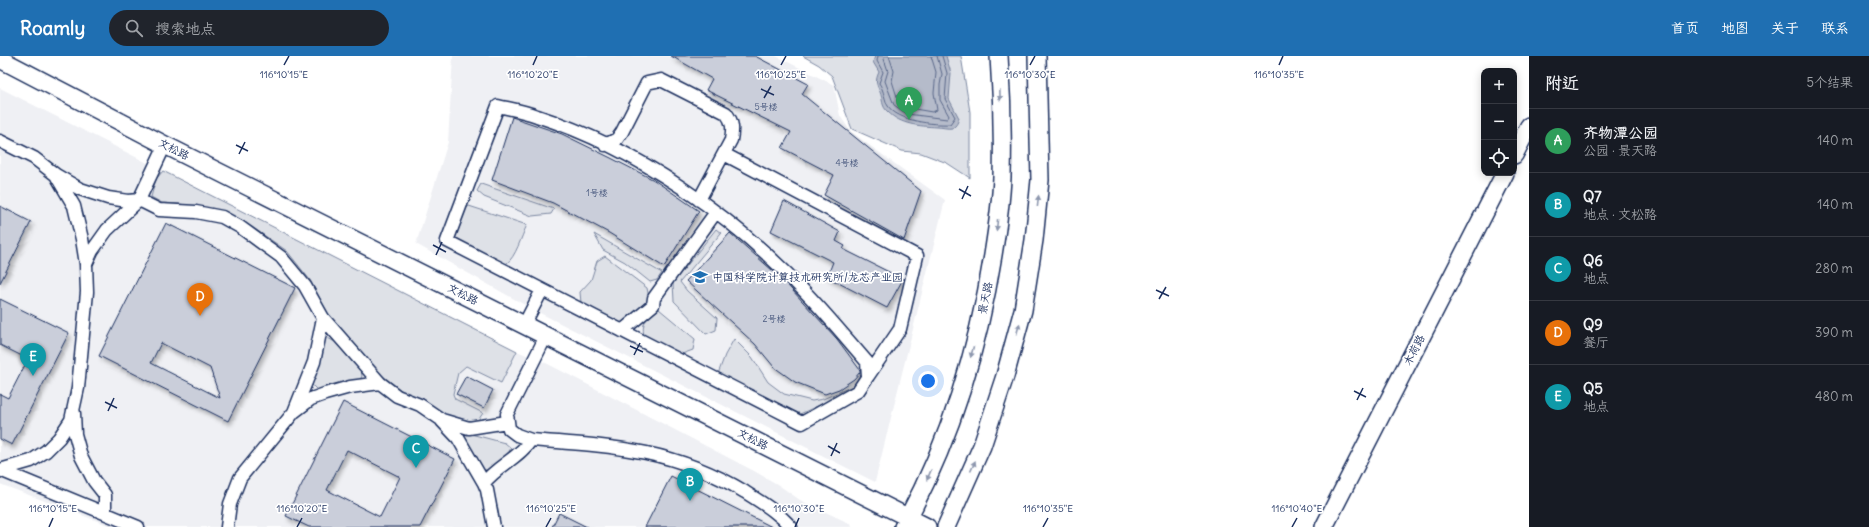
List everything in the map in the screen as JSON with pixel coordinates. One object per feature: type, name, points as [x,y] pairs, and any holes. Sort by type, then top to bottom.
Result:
[{"type":"street","name":"景天路","points":[[905,522],[921,494],[946,433],[968,365],[985,302],[996,235],[1002,178],[999,56]]},
{"type":"street","points":[[946,527],[982,446],[1005,376],[1023,310],[1034,240],[1040,180],[1037,56]]},
{"type":"street","name":"文松路","points":[[0,60],[165,145],[546,336],[905,522],[927,527]]},
{"type":"street","points":[[605,145],[617,139],[622,132],[647,83],[661,80],[726,113],[731,120],[733,129],[731,140],[699,200]]},
{"type":"street","points":[[724,154],[917,256],[900,329],[858,391],[802,423],[447,241],[498,106],[536,115],[605,145],[666,178],[716,212],[744,234],[806,294],[867,362],[868,376]]},
{"type":"street","points":[[1517,149],[1529,126]]},
{"type":"street","points":[[0,141],[34,158],[56,175],[80,189],[108,198],[128,201],[139,200],[160,210],[196,212],[222,217],[240,227],[281,257],[305,286],[323,318],[380,383],[397,396],[420,405],[442,420],[458,438],[487,490],[494,527]]},
{"type":"street","points":[[86,264],[92,251],[107,230],[139,200],[165,145]]},
{"type":"street","points":[[56,175],[74,206],[86,264],[87,292],[81,361],[74,405],[71,420],[59,438],[46,451],[31,461],[0,470],[138,527]]},
{"type":"street","name":"木荷路","points":[[1324,527],[1503,176]]},
{"type":"street","points":[[622,331],[653,305],[654,298],[716,212]]},
{"type":"street","points":[[524,325],[542,290]]},
{"type":"street","points":[[294,412],[314,362],[323,318]]},
{"type":"street","points":[[546,336],[506,414],[509,428],[517,435],[531,440],[629,448],[680,461],[708,472],[735,486],[776,512],[791,527]]},
{"type":"street","points":[[227,527],[230,504],[240,478],[294,412],[311,399],[325,394],[350,387],[380,383]]},
{"type":"street","points":[[74,405],[75,434],[81,456],[94,481],[105,495],[105,513]]},
{"type":"street","points":[[442,420],[469,428],[507,422]]},
{"type":"street","points":[[484,483],[500,466],[525,449],[531,440]]},
{"type":"shaded area","name":"中国科学院计算技术研究所/龙芯产业园","points":[[453,56],[776,56],[834,85],[840,116],[851,132],[945,200],[875,482],[532,309],[416,244],[448,142]]},
{"type":"shaded area","points":[[803,56],[961,56],[970,112],[970,178],[947,163],[921,153],[902,151],[852,129],[832,76],[819,65]]},
{"type":"shaded area","points":[[0,88],[517,351],[548,364],[754,471],[777,484],[800,500],[851,524],[852,527],[113,527],[0,484]]},
{"type":"shaded area","points":[[163,171],[517,351],[501,383],[466,366],[458,373],[453,394],[455,399],[483,413],[479,419],[471,423],[446,415],[405,393],[378,372],[331,319],[310,280],[287,251],[252,227],[224,212],[180,204],[162,203],[151,197],[156,179]]},
{"type":"shaded area","points":[[481,184],[554,209],[551,214],[532,216],[484,197],[477,191]]},
{"type":"shaded area","points":[[469,206],[527,225],[513,257],[506,264],[455,239],[463,211]]},
{"type":"shaded area","points":[[716,229],[721,233],[680,282],[687,291],[717,318],[716,330],[706,334],[674,301],[673,283]]},
{"type":"shaded area","points":[[594,234],[662,273],[657,280],[650,282],[625,262],[603,250]]},
{"type":"shaded area","points":[[605,256],[647,288],[649,298],[636,318],[624,324],[581,303],[580,292],[591,280],[597,261]]},
{"type":"shaded area","points":[[659,309],[695,339],[693,350],[682,354],[644,336],[643,331],[646,320]]},
{"type":"shaded area","points":[[326,337],[335,342],[361,371],[362,376],[359,382],[330,386],[323,391],[316,389],[312,385],[322,341]]},
{"type":"shaded area","points":[[734,339],[752,357],[768,382],[784,394],[812,401],[823,399],[855,385],[850,391],[800,414],[718,374],[725,355]]},
{"type":"shaded area","points":[[467,433],[505,443],[511,448],[498,463],[486,470],[482,470],[463,438]]},
{"type":"water","points":[[875,56],[946,56],[951,73],[949,99],[959,118],[955,126],[949,128],[911,124],[899,120],[888,112],[883,105],[877,84],[879,72],[873,62]]},
{"type":"building","points":[[671,56],[755,56],[808,84],[802,94],[921,191],[904,240],[824,195],[834,175],[782,148],[791,132],[706,90],[712,79]]},
{"type":"building","points":[[512,117],[562,134],[611,158],[654,180],[699,211],[664,267],[609,233],[553,203],[492,180]]},
{"type":"building","points":[[784,201],[840,232],[836,241],[845,246],[843,249],[903,279],[887,308],[827,277],[833,262],[771,231]]},
{"type":"building","points":[[0,206],[31,222],[0,283]]},
{"type":"building","points":[[166,223],[295,288],[228,421],[99,356]],"holes":[[[161,343],[210,368],[220,398],[151,363]]]},
{"type":"building","points":[[730,233],[781,278],[837,339],[860,370],[854,379],[839,389],[825,394],[795,382],[774,367],[755,344],[686,281]]},
{"type":"building","points":[[0,299],[69,333],[12,445],[0,439],[0,394],[8,398],[28,359],[0,345]]},
{"type":"building","points":[[466,376],[493,390],[484,408],[456,394]]},
{"type":"building","points":[[343,402],[455,459],[420,527],[309,527],[286,516]],"holes":[[[347,450],[400,477],[380,517],[327,490]]]},
{"type":"building","points":[[671,476],[772,527],[645,527]]},
{"type":"building","points":[[559,513],[587,527],[552,527]]},
{"type":"place","name":"齐物潭公园","points":[[909,120]]},
{"type":"place","name":"中国科学院计算技术研究所/龙芯产业园","points":[[700,277]]},
{"type":"place","name":"Q9","points":[[200,316]]},
{"type":"place","name":"Q5","points":[[33,376]]},
{"type":"place","name":"Q6","points":[[416,468]]},
{"type":"place","name":"Q7","points":[[690,501]]}]
